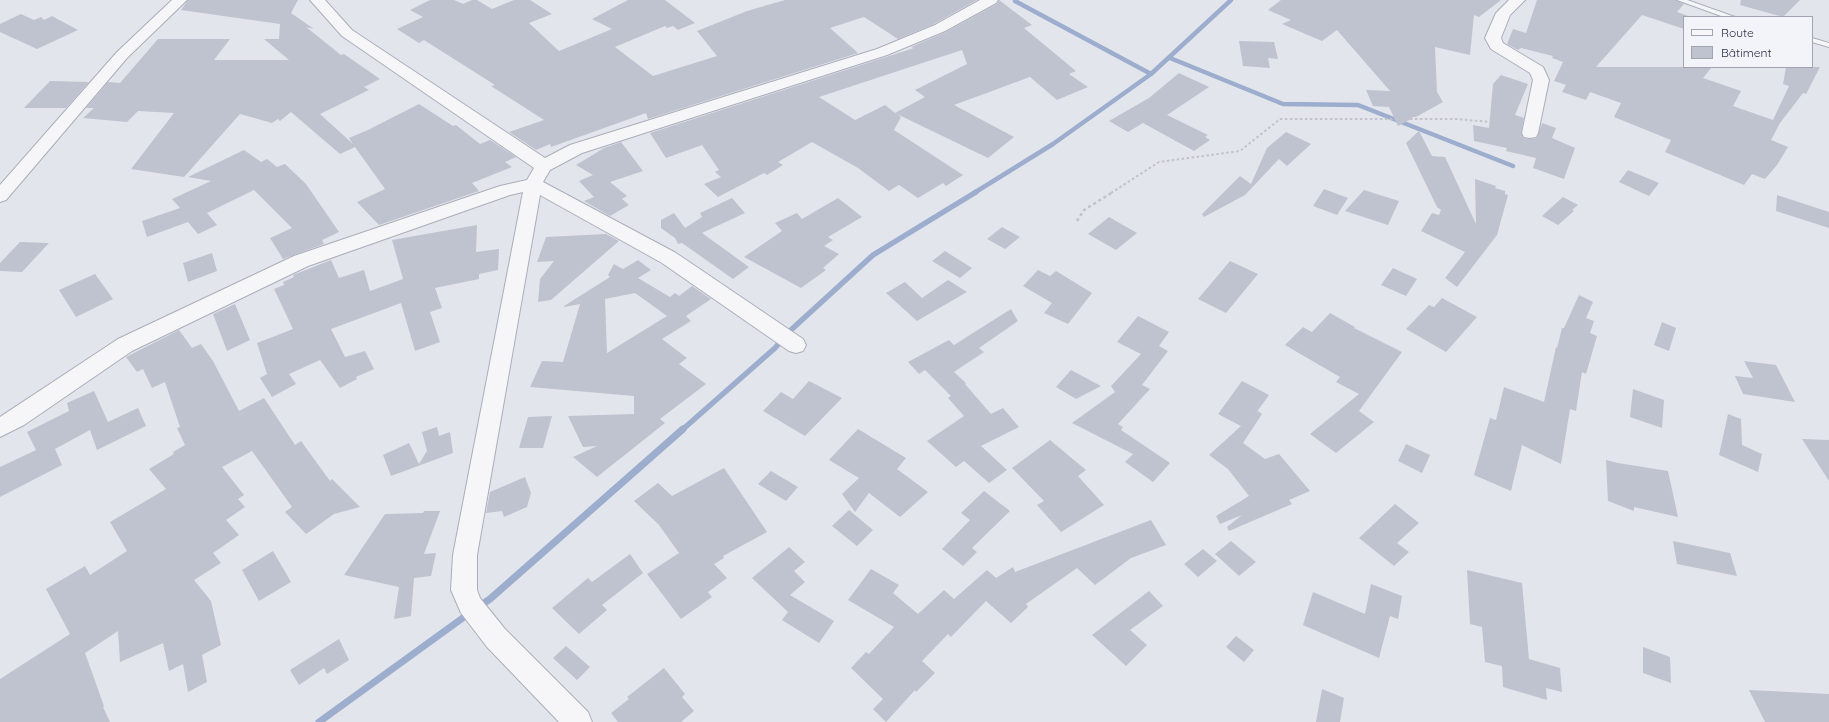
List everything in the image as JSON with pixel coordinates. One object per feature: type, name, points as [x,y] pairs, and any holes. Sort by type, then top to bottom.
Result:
[{"type":"street","points":[[0,196],[122,55],[180,0]]},
{"type":"street","points":[[317,0],[347,33],[544,166]]},
{"type":"street","points":[[578,722],[488,628],[470,606],[464,590],[465,555],[533,184],[544,166],[576,149],[882,52],[940,28],[991,0]]},
{"type":"street","points":[[1518,0],[1504,13],[1493,38],[1496,46],[1537,70],[1541,80],[1530,133]]},
{"type":"street","points":[[0,428],[16,419],[125,345],[301,261],[506,190],[533,184],[669,258],[788,339]]},
{"type":"lane","points":[[1680,0],[1728,16]]},
{"type":"lane","points":[[1813,40],[1829,45]]},
{"type":"path","points":[[1077,221],[1084,210],[1159,162],[1240,151],[1280,119],[1458,119],[1489,122],[1530,133]]},
{"type":"building","points":[[188,0],[298,0],[291,13],[314,29],[306,27],[341,55],[344,54],[380,79],[364,87],[369,90],[320,114],[353,144],[349,138],[419,104],[453,126],[456,125],[480,144],[490,140],[516,157],[505,162],[512,167],[472,183],[479,191],[379,225],[357,202],[385,189],[355,147],[340,154],[291,112],[280,121],[278,119],[272,123],[240,114],[184,177],[131,169],[174,113],[138,111],[127,122],[83,118],[94,108],[86,108],[108,82],[120,83],[158,39],[230,39],[214,60],[289,60],[264,39],[279,39],[280,24],[181,10]]},
{"type":"building","points":[[430,0],[454,0],[463,4],[472,0],[477,0],[492,9],[514,0],[530,0],[552,14],[529,23],[559,51],[612,29],[592,19],[628,0],[665,0],[695,23],[678,30],[673,26],[667,28],[665,26],[615,47],[653,76],[717,56],[697,31],[747,11],[785,0],[977,0],[934,24],[898,39],[864,17],[830,28],[858,53],[648,119],[646,113],[551,147],[550,144],[536,150],[509,132],[544,120],[491,86],[495,85],[424,40],[419,43],[397,29],[423,17],[410,10]]},
{"type":"building","points":[[999,0],[1032,25],[1024,28],[1076,71],[1069,74],[1088,87],[1057,100],[1030,77],[954,105],[1014,137],[988,158],[897,114],[901,117],[894,130],[963,175],[946,186],[943,183],[918,198],[899,185],[889,191],[858,168],[812,142],[778,162],[783,165],[767,175],[764,173],[718,197],[704,184],[721,177],[715,172],[719,170],[702,145],[666,158],[650,133],[914,48],[911,47],[946,32],[997,4]],"holes":[[[962,50],[967,64],[915,90],[925,97],[895,113],[885,105],[855,120],[819,97]]]},
{"type":"building","points":[[1281,0],[1501,0],[1479,17],[1474,15],[1470,55],[1435,47],[1437,92],[1443,102],[1416,117],[1412,117],[1413,118],[1398,126],[1389,107],[1373,106],[1366,90],[1390,91],[1337,30],[1322,41],[1282,24],[1291,20],[1268,10]]},
{"type":"building","points":[[1537,0],[1676,0],[1684,4],[1677,12],[1688,16],[1683,16],[1683,29],[1642,15],[1596,67],[1711,68],[1703,78],[1741,91],[1733,106],[1773,120],[1789,86],[1783,84],[1786,68],[1820,67],[1806,94],[1803,93],[1780,123],[1771,140],[1788,147],[1777,165],[1765,179],[1752,174],[1744,185],[1665,152],[1671,140],[1614,117],[1621,103],[1590,92],[1586,100],[1562,92],[1566,85],[1554,81],[1563,62],[1552,58],[1553,56],[1521,48],[1518,50],[1507,44],[1513,29],[1526,33]]},
{"type":"building","points":[[1741,0],[1800,0],[1784,16],[1740,5]]},
{"type":"building","points":[[21,14],[34,20],[41,17],[44,20],[52,16],[78,30],[37,49],[0,32],[0,24]]},
{"type":"building","points":[[1239,41],[1274,42],[1278,59],[1268,58],[1270,68],[1243,66]]},
{"type":"building","points":[[1179,73],[1209,87],[1167,115],[1208,135],[1205,137],[1210,140],[1194,151],[1143,123],[1128,132],[1109,121],[1149,98]]},
{"type":"building","points":[[1501,75],[1528,84],[1515,115],[1524,118],[1521,133],[1523,138],[1537,138],[1542,123],[1556,128],[1552,138],[1575,148],[1564,179],[1533,168],[1536,158],[1506,151],[1507,148],[1474,141],[1473,125],[1489,128],[1493,84]]},
{"type":"building","points":[[50,81],[89,82],[66,108],[24,108]]},
{"type":"building","points":[[1419,131],[1432,156],[1445,157],[1476,224],[1475,179],[1496,186],[1495,188],[1505,191],[1505,194],[1508,195],[1497,235],[1457,287],[1445,278],[1465,252],[1421,231],[1432,213],[1439,215],[1441,210],[1437,207],[1406,143]]},
{"type":"building","points":[[1286,132],[1311,144],[1287,166],[1279,159],[1245,195],[1204,217],[1202,214],[1240,176],[1251,184],[1267,148]]},
{"type":"building","points":[[621,142],[643,171],[610,182],[627,196],[622,199],[629,205],[610,216],[584,201],[594,197],[579,181],[593,175],[576,165],[604,148]]},
{"type":"building","points":[[244,150],[261,162],[267,159],[277,167],[285,164],[306,184],[339,232],[322,240],[324,244],[283,259],[270,238],[292,228],[254,190],[207,213],[217,225],[198,234],[188,222],[147,237],[142,221],[180,208],[172,199],[211,181],[188,177]]},
{"type":"building","points":[[1628,170],[1659,183],[1649,196],[1619,182]]},
{"type":"building","points":[[1324,189],[1348,198],[1337,215],[1313,206]]},
{"type":"building","points":[[1364,190],[1399,201],[1388,225],[1345,211]]},
{"type":"building","points":[[1777,195],[1829,212],[1829,228],[1776,211]]},
{"type":"building","points":[[1563,197],[1578,205],[1572,210],[1574,211],[1558,225],[1542,216]]},
{"type":"building","points":[[732,198],[745,213],[702,233],[749,267],[733,279],[682,243],[678,244],[675,238],[661,228],[661,220],[674,213],[685,228],[702,217],[700,213]]},
{"type":"building","points":[[838,198],[862,217],[828,237],[833,240],[824,246],[839,254],[823,268],[826,270],[801,288],[744,257],[782,231],[775,223],[797,213],[802,219]]},
{"type":"building","points":[[1109,217],[1137,233],[1116,250],[1088,234]]},
{"type":"building","points":[[477,225],[476,252],[499,249],[498,270],[479,274],[479,279],[435,288],[442,308],[430,312],[440,342],[415,351],[401,303],[331,329],[345,357],[365,351],[374,369],[356,377],[357,379],[340,388],[320,360],[289,374],[296,384],[272,397],[260,378],[267,374],[257,343],[293,329],[274,289],[284,285],[283,282],[294,277],[293,275],[331,260],[339,278],[364,270],[370,291],[403,279],[392,240]]},
{"type":"building","points":[[1002,227],[1020,237],[1005,249],[987,239]]},
{"type":"building","points":[[606,234],[619,241],[551,300],[538,302],[540,279],[554,261],[537,262],[546,237]]},
{"type":"building","points":[[20,242],[49,243],[22,272],[0,271],[0,263]]},
{"type":"building","points":[[945,251],[972,268],[960,278],[932,261]]},
{"type":"building","points":[[212,253],[217,271],[188,282],[183,263]]},
{"type":"building","points":[[638,260],[651,270],[638,278],[670,297],[675,293],[679,296],[692,286],[711,299],[686,316],[691,321],[662,339],[687,358],[679,364],[706,384],[660,419],[665,423],[597,477],[573,457],[597,446],[583,447],[568,416],[634,414],[634,396],[530,387],[542,361],[563,362],[580,304],[564,306],[610,277],[608,275],[614,264],[623,269]],"holes":[[[635,293],[667,316],[607,353],[605,299]]]},
{"type":"building","points":[[1230,261],[1258,274],[1226,313],[1198,299]]},
{"type":"building","points":[[1393,268],[1417,279],[1406,296],[1381,285]]},
{"type":"building","points":[[1038,270],[1050,276],[1056,271],[1092,293],[1068,324],[1044,313],[1052,303],[1023,286]]},
{"type":"building","points":[[95,274],[113,299],[76,317],[59,290]]},
{"type":"building","points":[[948,280],[967,292],[917,321],[886,293],[905,282],[922,298]]},
{"type":"building","points":[[1579,295],[1593,302],[1586,318],[1594,321],[1590,333],[1597,336],[1586,374],[1582,372],[1576,411],[1570,409],[1561,464],[1522,445],[1511,491],[1474,475],[1490,418],[1496,420],[1504,387],[1544,402],[1556,347],[1557,348],[1562,328],[1564,328]]},
{"type":"building","points":[[1442,298],[1477,317],[1446,352],[1406,329],[1429,305],[1434,307]]},
{"type":"building","points":[[235,304],[250,340],[227,351],[213,314]]},
{"type":"building","points":[[1011,309],[1018,321],[979,348],[984,352],[954,372],[966,383],[965,384],[991,414],[1003,408],[1019,427],[981,446],[1007,470],[989,483],[964,461],[956,467],[927,441],[964,416],[948,398],[951,396],[925,370],[919,374],[908,362],[949,340],[954,345]]},
{"type":"building","points":[[1330,313],[1355,327],[1354,328],[1402,352],[1359,411],[1374,422],[1336,453],[1310,434],[1359,394],[1336,382],[1340,377],[1285,345],[1303,327],[1312,332]]},
{"type":"building","points":[[1138,316],[1169,332],[1159,346],[1168,351],[1142,385],[1150,389],[1118,424],[1123,427],[1121,430],[1170,463],[1153,482],[1125,462],[1133,454],[1072,423],[1115,392],[1111,386],[1141,354],[1117,342]]},
{"type":"building","points":[[1662,322],[1676,328],[1669,351],[1654,345]]},
{"type":"building","points":[[179,330],[192,348],[201,344],[213,361],[239,411],[264,398],[295,445],[301,441],[330,481],[332,479],[360,507],[334,514],[306,534],[285,512],[292,507],[252,451],[222,467],[244,495],[238,499],[245,507],[226,520],[239,535],[213,553],[221,563],[194,580],[211,601],[221,645],[202,655],[207,682],[188,692],[183,664],[169,671],[163,643],[120,662],[118,631],[85,653],[104,706],[103,707],[110,722],[0,722],[0,679],[70,634],[46,589],[85,566],[90,575],[127,551],[110,522],[166,489],[149,469],[174,454],[173,452],[185,445],[177,428],[180,427],[165,382],[152,388],[143,369],[137,372],[126,357]]},
{"type":"building","points":[[1744,361],[1776,365],[1795,402],[1743,394],[1735,376],[1753,378]]},
{"type":"building","points":[[1071,370],[1101,386],[1076,399],[1056,387]]},
{"type":"building","points":[[809,381],[842,398],[805,436],[763,411],[781,392],[793,399]]},
{"type":"building","points":[[1242,381],[1269,395],[1256,413],[1258,411],[1262,414],[1243,443],[1265,459],[1279,454],[1310,491],[1289,500],[1292,504],[1229,531],[1227,527],[1242,515],[1220,524],[1216,516],[1249,496],[1228,469],[1209,455],[1241,426],[1218,414]]},
{"type":"building","points":[[1633,389],[1664,400],[1662,428],[1630,417]]},
{"type":"building","points":[[94,391],[108,422],[138,408],[146,426],[97,450],[90,430],[55,449],[62,465],[0,497],[0,467],[36,450],[27,432],[69,411],[67,403]]},
{"type":"building","points":[[1728,414],[1741,419],[1742,445],[1762,454],[1758,472],[1719,455]]},
{"type":"building","points":[[552,416],[543,448],[519,448],[528,417]]},
{"type":"building","points":[[437,427],[439,436],[450,432],[453,453],[391,476],[383,455],[409,443],[419,464],[427,451],[422,432]]},
{"type":"building","points":[[858,429],[906,458],[897,469],[928,492],[900,517],[869,493],[855,512],[842,494],[859,478],[829,460]]},
{"type":"building","points":[[1802,439],[1829,440],[1829,481]]},
{"type":"building","points":[[1050,440],[1086,470],[1078,476],[1104,505],[1061,532],[1037,505],[1044,501],[1012,468]]},
{"type":"building","points":[[1406,444],[1430,455],[1422,473],[1398,461]]},
{"type":"building","points":[[1606,460],[1668,471],[1678,517],[1634,507],[1634,511],[1608,501]]},
{"type":"building","points":[[724,468],[767,532],[723,556],[724,558],[714,564],[727,578],[708,592],[712,597],[681,619],[647,574],[679,553],[659,525],[634,501],[658,483],[672,496]]},
{"type":"building","points":[[771,471],[798,487],[786,501],[758,484]]},
{"type":"building","points":[[525,477],[531,493],[527,507],[504,517],[502,511],[486,513],[490,492]]},
{"type":"building","points":[[984,491],[1010,511],[972,548],[977,552],[963,566],[942,549],[970,520],[961,513]]},
{"type":"building","points":[[1395,504],[1419,523],[1397,543],[1409,552],[1394,566],[1359,538]]},
{"type":"building","points":[[849,510],[873,530],[857,546],[832,526]]},
{"type":"building","points":[[424,511],[440,511],[424,554],[436,553],[431,576],[414,578],[411,616],[394,619],[399,587],[344,575],[385,514],[423,513]]},
{"type":"building","points":[[1151,520],[1166,545],[1131,558],[1095,585],[1077,568],[1026,604],[1028,607],[1011,623],[986,601],[951,637],[948,634],[922,661],[935,673],[916,692],[915,690],[886,722],[873,709],[883,699],[851,668],[866,652],[869,654],[894,627],[848,600],[871,569],[899,585],[893,593],[918,614],[944,590],[954,599],[987,570],[996,578],[1013,567],[1015,572]]},
{"type":"building","points":[[1231,541],[1256,562],[1239,576],[1215,554]]},
{"type":"building","points":[[1673,541],[1730,553],[1737,576],[1677,564]]},
{"type":"building","points":[[789,547],[805,562],[794,571],[805,582],[790,595],[834,621],[819,643],[782,620],[788,612],[752,578]]},
{"type":"building","points":[[1203,549],[1217,561],[1198,577],[1184,564]]},
{"type":"building","points":[[273,551],[291,582],[259,601],[242,570]]},
{"type":"building","points":[[630,554],[643,573],[602,605],[607,610],[579,634],[552,608],[588,578],[592,582]]},
{"type":"building","points":[[1467,570],[1522,583],[1529,659],[1560,668],[1562,692],[1546,688],[1547,700],[1503,687],[1502,666],[1485,662],[1482,627],[1470,624]]},
{"type":"building","points":[[1371,584],[1402,596],[1398,619],[1390,616],[1379,658],[1303,625],[1313,592],[1365,614]]},
{"type":"building","points":[[1149,591],[1163,606],[1130,630],[1147,645],[1126,666],[1092,635]]},
{"type":"building","points":[[1236,636],[1254,650],[1244,662],[1226,647]]},
{"type":"building","points":[[339,639],[349,660],[327,674],[324,668],[299,685],[290,670]]},
{"type":"building","points":[[566,646],[590,667],[577,680],[553,658]]},
{"type":"building","points":[[1643,647],[1670,657],[1671,683],[1643,673]]},
{"type":"building","points":[[664,668],[685,694],[682,697],[694,711],[681,722],[618,722],[611,713],[629,699],[627,697]]},
{"type":"building","points":[[1322,689],[1344,698],[1340,722],[1316,722]]},
{"type":"building","points":[[1749,690],[1829,694],[1829,722],[1765,722]]},
{"type":"waterway","points":[[1151,74],[1231,0]]},
{"type":"waterway","points":[[1015,1],[1151,74]]},
{"type":"waterway","points":[[1170,58],[1283,104],[1358,105],[1513,166]]},
{"type":"waterway","points":[[974,193],[1053,144],[1151,74]]},
{"type":"waterway","points":[[682,430],[775,348],[792,329],[873,255],[976,192]]},
{"type":"waterway","points":[[478,607],[490,599],[683,429]]},
{"type":"waterway","points":[[319,722],[471,612]]}]
